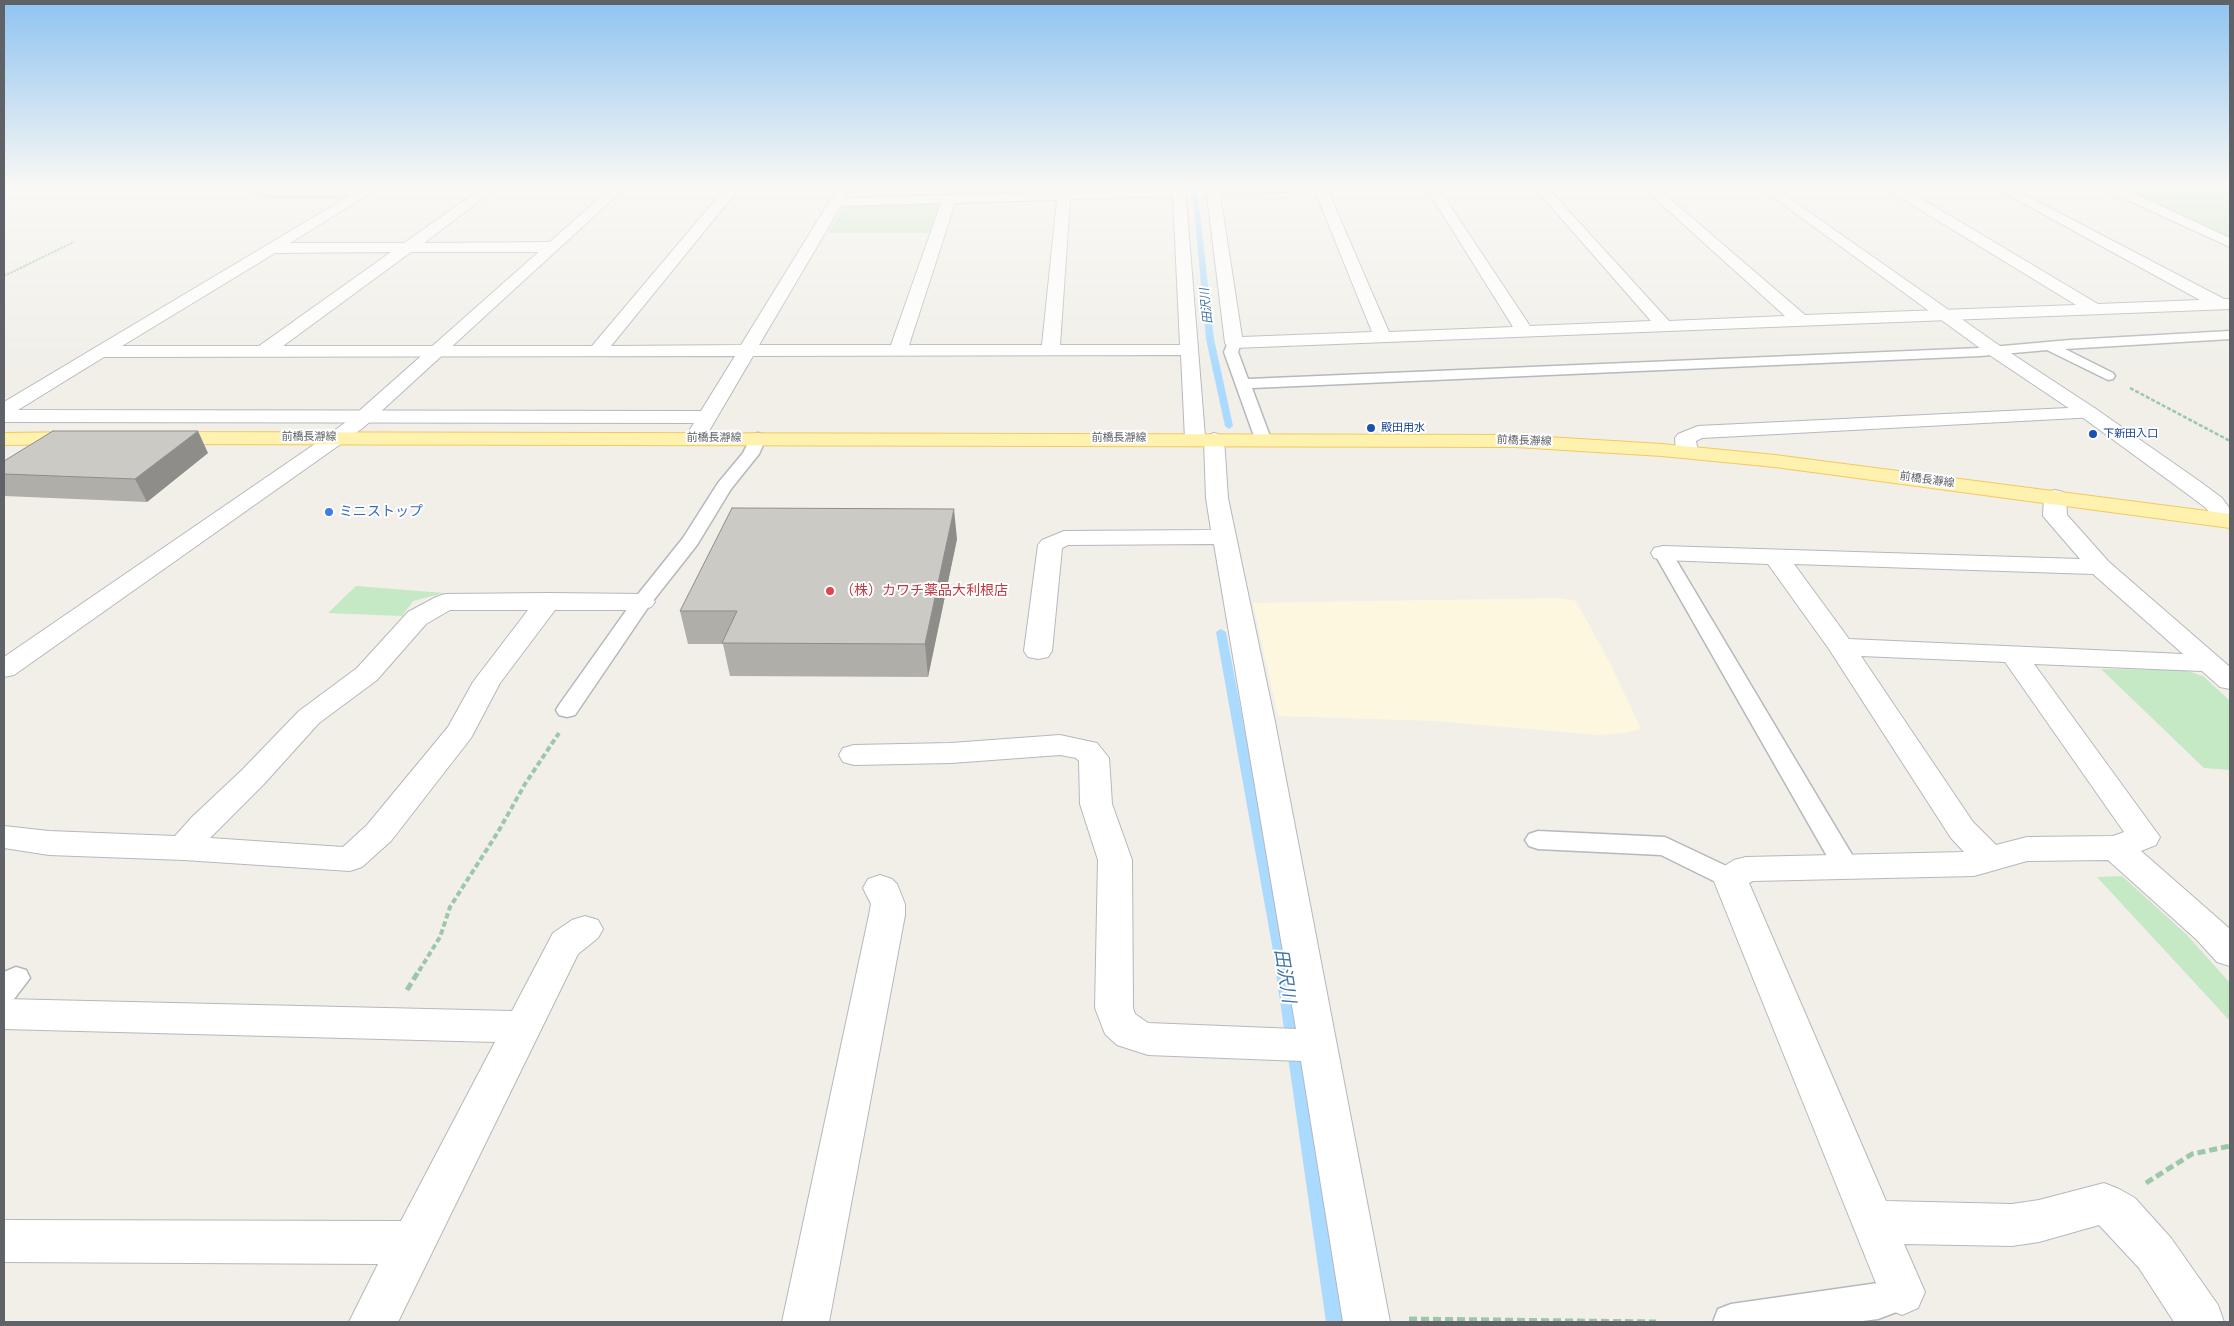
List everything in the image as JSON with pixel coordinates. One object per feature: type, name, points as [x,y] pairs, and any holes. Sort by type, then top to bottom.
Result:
[{"type":"main road","points":[[4,439],[102,438]]},
{"type":"main road","name":"前橋長瀞線","points":[[141,438],[1515,441],[1687,452],[1849,470],[2229,522]]},
{"type":"street","points":[[4,410],[274,248],[290,248]]},
{"type":"street","points":[[263,352],[406,248]]},
{"type":"street","points":[[4,669],[338,437],[436,352],[550,248]]},
{"type":"street","points":[[597,351],[683,248]]},
{"type":"street","points":[[696,438],[809,248]]},
{"type":"street","points":[[898,351],[933,248]]},
{"type":"street","points":[[1051,350],[1060,248]]},
{"type":"street","points":[[1183,248],[1190,350],[1204,439],[1260,722],[1367,1320]]},
{"type":"street","points":[[1221,248],[1234,343],[2226,304]]},
{"type":"street","points":[[1345,248],[1383,338]]},
{"type":"street","points":[[1471,248],[1525,332]]},
{"type":"street","points":[[1594,248],[1665,327]]},
{"type":"street","points":[[1717,248],[1800,321]]},
{"type":"street","points":[[1851,248],[1994,350],[2089,413],[2207,498],[2229,522]]},
{"type":"street","points":[[1993,248],[2096,310]]},
{"type":"street","points":[[2118,248],[2226,304]]},
{"type":"street","points":[[1184,256],[1222,257]]},
{"type":"street","points":[[99,352],[1190,350]]},
{"type":"street","points":[[1687,452],[1686,438],[1698,432],[2089,413]]},
{"type":"street","points":[[4,416],[708,416]]},
{"type":"street","points":[[2055,497],[2055,516],[2100,566],[2230,681]]},
{"type":"street","points":[[1038,651],[1050,545],[1064,538],[1224,536]]},
{"type":"street","points":[[1662,553],[2100,566]]},
{"type":"street","points":[[1775,556],[1841,647],[1962,830],[1988,858]]},
{"type":"street","points":[[4,837],[49,843],[184,848],[350,859],[379,833],[461,731],[487,682],[548,601]]},
{"type":"street","points":[[184,848],[203,825],[253,777],[309,717],[367,674],[417,618],[445,602],[642,602]]},
{"type":"street","points":[[1841,647],[2210,663]]},
{"type":"street","points":[[1902,1292],[1730,879],[1746,869],[1845,865],[1974,864],[1988,858],[2027,849],[2116,848],[2144,837],[2014,655]]},
{"type":"street","points":[[854,755],[951,753],[1060,745],[1086,750],[1094,758],[1096,768],[1096,804],[1115,860],[1114,1008],[1119,1023],[1131,1034],[1148,1040],[1318,1046]]},
{"type":"street","points":[[2116,848],[2224,938]]},
{"type":"street","points":[[805,1322],[887,915],[888,904],[885,893],[880,888]]},
{"type":"street","points":[[373,1322],[566,943],[585,929]]},
{"type":"street","points":[[4,1014],[523,1027]]},
{"type":"street","points":[[1874,1222],[2012,1225],[2039,1221],[2104,1203],[2119,1213],[2155,1253],[2201,1322]]},
{"type":"street","points":[[4,1241],[413,1243]]},
{"type":"lane","points":[[1243,384],[1994,350],[2166,337],[2230,335]]},
{"type":"lane","points":[[1234,343],[1231,352],[1263,439]]},
{"type":"lane","points":[[2051,347],[2108,376]]},
{"type":"lane","points":[[567,710],[642,602],[690,541],[724,487],[752,454],[758,438]]},
{"type":"lane","points":[[1662,553],[1845,865]]},
{"type":"lane","points":[[1538,840],[1665,846],[1730,879]]},
{"type":"lane","points":[[1730,1322],[1878,1301],[1902,1292]]},
{"type":"path","points":[[4,276],[62,248]]},
{"type":"path","points":[[2108,376],[2230,441]]},
{"type":"path","points":[[386,1024],[440,937],[450,907],[472,870],[498,832],[525,784],[568,720],[567,710]]},
{"type":"path","points":[[2119,1213],[2143,1185],[2192,1154],[2230,1146]]},
{"type":"path","points":[[1367,1320],[1656,1322]]},
{"type":"shaded area","points":[[1558,598],[1576,601],[1611,665],[1641,729],[1625,733],[1598,735],[1437,721],[1278,716],[1253,603]]},
{"type":"green space","points":[[356,586],[444,593],[413,601],[402,616],[328,613]]},
{"type":"green space","points":[[2101,669],[2184,670],[2203,676],[2230,701],[2230,770],[2204,768]]},
{"type":"green space","points":[[2122,876],[2187,935],[2230,983],[2230,1021],[2097,877]]},
{"type":"building","points":[[53,431],[198,431],[135,479],[4,474],[4,461]]},
{"type":"building","name":"（株）カワチ薬品大利根店","points":[[732,508],[954,509],[925,644],[722,643],[737,611],[680,611]]},
{"type":"waterway","name":"田沢川","points":[[1200,248],[1210,339],[1229,426]]},
{"type":"waterway","name":"田沢川","points":[[1221,632],[1279,945],[1336,1322]]},
{"type":"place","name":"殿田用水","points":[[1371,428]]},
{"type":"place","name":"下新田入口","points":[[2093,434]]},
{"type":"place","name":"ミニストップ","points":[[329,512]]},
{"type":"place","name":"（株）カワチ薬品大利根店","points":[[830,591]]}]
